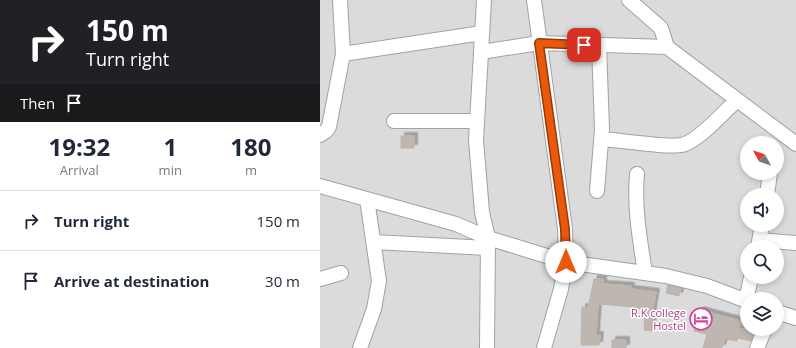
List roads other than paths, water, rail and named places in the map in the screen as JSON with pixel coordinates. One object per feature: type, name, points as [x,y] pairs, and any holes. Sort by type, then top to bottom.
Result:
[{"type":"street","points":[[320,135],[329,127],[343,54],[340,0]]},
{"type":"street","points":[[484,0],[476,140],[482,212],[488,243],[487,348]]},
{"type":"street","points":[[534,0],[565,229],[566,262],[561,289],[544,348]]},
{"type":"street","points":[[629,0],[661,28],[667,48]]},
{"type":"street","points":[[343,54],[482,33]]},
{"type":"street","points":[[481,52],[539,43],[667,48],[796,144]]},
{"type":"street","points":[[597,191],[602,139],[599,45]]},
{"type":"street","points":[[602,139],[684,145],[694,139],[737,100]]},
{"type":"street","points":[[394,121],[477,121]]},
{"type":"street","points":[[774,136],[775,129]]},
{"type":"street","points":[[637,174],[635,195],[637,222],[645,273]]},
{"type":"street","points":[[320,185],[456,224],[488,243]]},
{"type":"street","points":[[360,348],[374,310],[379,281],[367,199]]},
{"type":"street","points":[[374,242],[488,243],[566,262],[666,276],[707,286],[740,299]]},
{"type":"street","points":[[784,243],[796,243]]},
{"type":"street","points":[[320,280],[341,273]]},
{"type":"street","points":[[784,314],[796,318]]},
{"type":"street","points":[[758,348],[762,336]]},
{"type":"place","name":"R.K college Hostel","points":[[701,319]]}]
